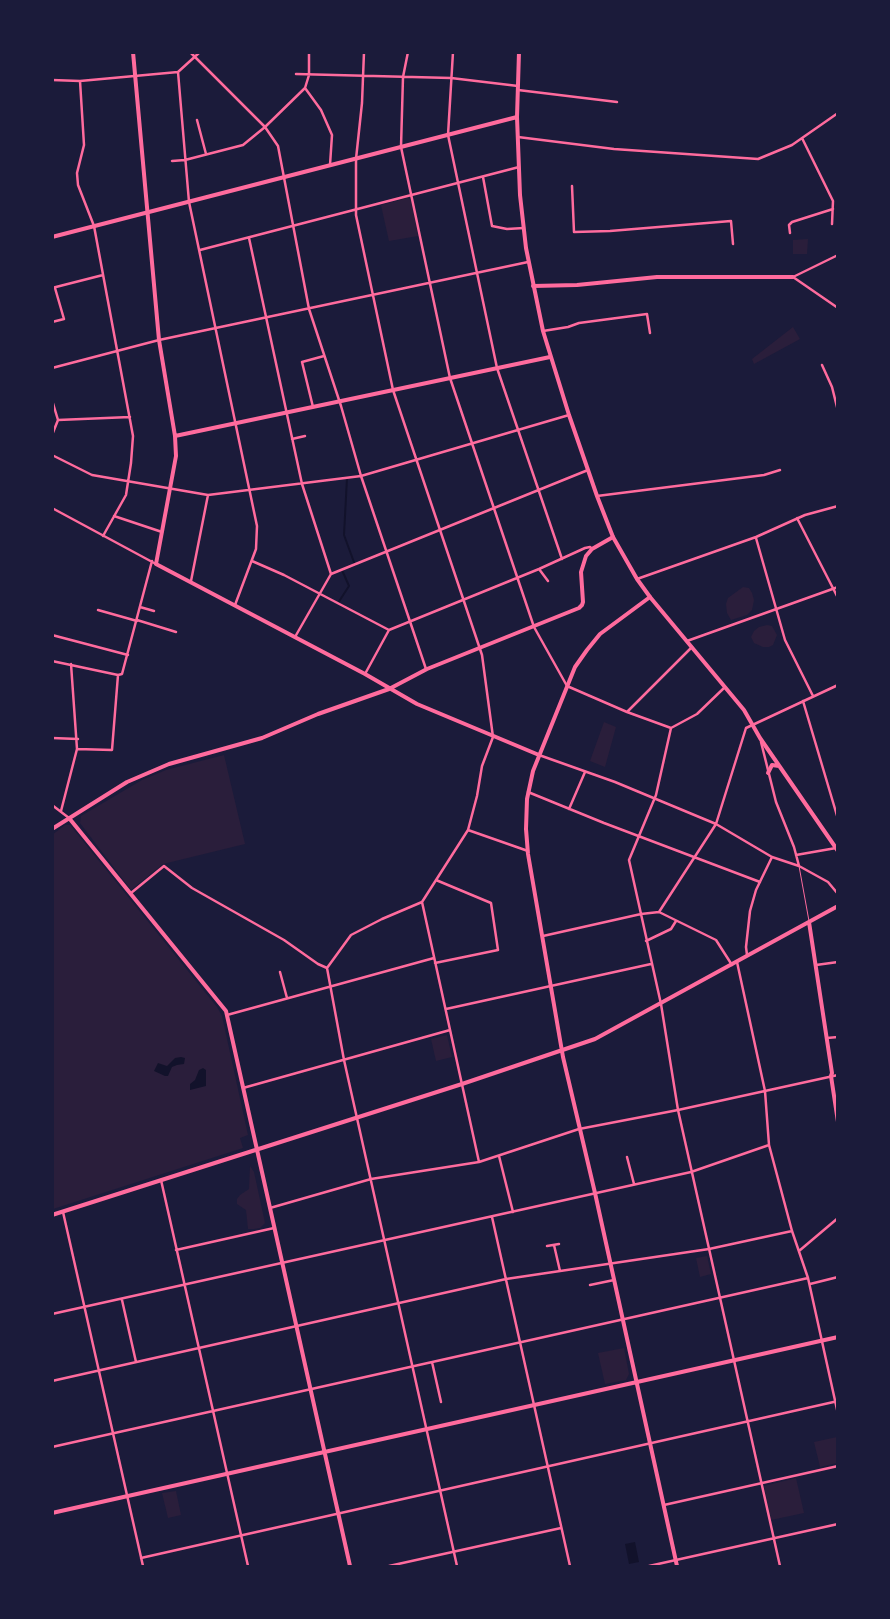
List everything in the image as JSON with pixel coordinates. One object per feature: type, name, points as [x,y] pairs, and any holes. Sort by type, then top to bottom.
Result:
[{"type":"street","points":[[52,661],[118,675],[122,674],[162,532],[176,456],[175,436],[159,340],[133,52]]},
{"type":"street","points":[[190,52],[265,128],[278,146],[309,309],[361,476],[426,669]]},
{"type":"street","points":[[52,80],[80,81],[178,72],[200,52]]},
{"type":"street","points":[[172,161],[185,160],[243,145],[265,128],[305,88],[309,75],[309,52]]},
{"type":"street","points":[[364,52],[362,103],[356,159],[355,210],[392,390],[480,649],[493,737],[482,766],[477,796],[468,830],[422,902],[382,919],[351,936],[327,968],[344,1060],[457,1566]]},
{"type":"street","points":[[408,52],[403,77],[401,147],[450,378],[534,627],[567,686],[627,712],[671,728],[697,714],[724,688]]},
{"type":"street","points":[[453,52],[448,135],[497,368],[562,559]]},
{"type":"street","points":[[519,52],[518,167],[528,262],[543,331],[568,415],[613,537],[637,579],[724,688],[744,710],[760,738],[837,849],[796,855]]},
{"type":"street","points":[[178,72],[189,202],[258,538],[252,561],[234,605]]},
{"type":"street","points":[[296,74],[451,78],[617,102]]},
{"type":"street","points":[[80,81],[84,145],[77,173],[78,185],[94,226],[133,436],[126,495],[103,536]]},
{"type":"street","points":[[305,88],[321,110],[332,134],[330,165]]},
{"type":"street","points":[[518,136],[614,149],[758,159],[792,145],[838,113]]},
{"type":"street","points":[[52,237],[517,117]]},
{"type":"street","points":[[197,120],[206,154]]},
{"type":"street","points":[[802,138],[833,201],[832,224]]},
{"type":"street","points":[[200,250],[518,167]]},
{"type":"street","points":[[482,177],[492,226],[507,229],[524,228]]},
{"type":"street","points":[[572,186],[574,232],[610,231],[731,221],[732,244]]},
{"type":"street","points":[[833,201],[838,199]]},
{"type":"street","points":[[790,233],[789,225],[792,222],[833,208]]},
{"type":"street","points":[[249,238],[302,484],[331,574]]},
{"type":"street","points":[[533,286],[577,285],[657,277],[792,277],[838,255]]},
{"type":"street","points":[[52,368],[159,340],[528,262]]},
{"type":"street","points":[[52,322],[64,319],[54,288],[103,276]]},
{"type":"street","points":[[792,277],[838,308]]},
{"type":"street","points":[[543,331],[568,328],[579,323],[647,314],[650,333]]},
{"type":"street","points":[[313,406],[302,362],[324,356]]},
{"type":"street","points":[[175,436],[550,357]]},
{"type":"street","points":[[822,365],[832,387],[838,412]]},
{"type":"street","points":[[52,400],[58,420],[52,435]]},
{"type":"street","points":[[52,456],[92,475],[208,495],[361,476],[568,415]]},
{"type":"street","points":[[58,420],[130,417]]},
{"type":"street","points":[[292,439],[305,436]]},
{"type":"street","points":[[295,637],[331,574],[588,470]]},
{"type":"street","points":[[597,496],[764,475],[780,470]]},
{"type":"street","points":[[191,581],[208,495]]},
{"type":"street","points":[[637,579],[756,537],[797,518],[838,506]]},
{"type":"street","points":[[52,508],[365,674],[417,704],[493,737],[716,824],[772,857],[799,866],[828,882],[838,894]]},
{"type":"street","points":[[114,516],[162,532]]},
{"type":"street","points":[[797,518],[838,598]]},
{"type":"street","points":[[52,829],[127,782],[169,764],[253,741],[318,714],[389,689],[426,669],[560,617],[582,605],[581,572],[586,556],[592,549],[613,537]]},
{"type":"street","points":[[756,537],[785,640],[814,696]]},
{"type":"street","points":[[365,674],[389,630],[590,547],[592,549]]},
{"type":"street","points":[[252,561],[284,574],[389,630]]},
{"type":"street","points":[[539,569],[548,581]]},
{"type":"street","points":[[686,641],[838,587]]},
{"type":"street","points":[[650,597],[600,634],[581,658],[567,686],[539,755],[528,792],[526,821],[528,851],[562,1050],[677,1566]]},
{"type":"street","points":[[140,607],[154,611]]},
{"type":"street","points":[[98,610],[176,632]]},
{"type":"street","points":[[52,635],[128,655]]},
{"type":"street","points":[[627,712],[692,648]]},
{"type":"street","points":[[61,811],[78,739],[71,664]]},
{"type":"street","points":[[77,749],[112,750],[118,675]]},
{"type":"street","points":[[659,912],[716,824],[746,728],[838,685]]},
{"type":"street","points":[[803,701],[838,819]]},
{"type":"street","points":[[671,728],[655,799],[629,860],[661,1004],[678,1110],[691,1172],[780,1566]]},
{"type":"street","points":[[52,738],[78,739]]},
{"type":"street","points":[[760,738],[776,802],[799,866]]},
{"type":"street","points":[[768,774],[772,766],[779,766]]},
{"type":"street","points":[[569,809],[585,772]]},
{"type":"street","points":[[528,792],[760,882]]},
{"type":"street","points":[[52,805],[69,818],[223,1006],[227,1015],[350,1566]]},
{"type":"street","points":[[468,830],[528,851]]},
{"type":"street","points":[[748,956],[746,947],[750,911],[760,882],[772,857]]},
{"type":"street","points":[[131,893],[164,866],[192,888],[284,940],[318,964],[327,968]]},
{"type":"street","points":[[435,963],[498,950],[491,903],[436,880]]},
{"type":"street","points":[[422,902],[479,1162]]},
{"type":"street","points":[[52,1214],[462,1084],[595,1039],[838,906]]},
{"type":"street","points":[[543,936],[641,914],[659,912],[716,940],[734,964],[765,1091],[769,1146],[792,1231],[808,1278],[838,1414]]},
{"type":"street","points":[[646,941],[671,929],[676,920]]},
{"type":"street","points":[[809,922],[838,1122]]},
{"type":"street","points":[[227,1015],[434,958]]},
{"type":"street","points":[[816,965],[838,962]]},
{"type":"street","points":[[446,1010],[652,964]]},
{"type":"street","points":[[280,972],[287,998]]},
{"type":"street","points":[[243,1088],[450,1030]]},
{"type":"street","points":[[827,1038],[838,1037]]},
{"type":"street","points":[[270,1208],[370,1179],[479,1162],[580,1129],[838,1075]]},
{"type":"street","points":[[52,1314],[691,1172],[769,1146]]},
{"type":"street","points":[[499,1156],[513,1212]]},
{"type":"street","points":[[627,1157],[634,1184]]},
{"type":"street","points":[[160,1180],[248,1566]]},
{"type":"street","points":[[63,1211],[142,1566]]},
{"type":"street","points":[[492,1217],[570,1566]]},
{"type":"street","points":[[799,1251],[838,1218]]},
{"type":"street","points":[[176,1250],[274,1228]]},
{"type":"street","points":[[52,1381],[506,1279],[709,1249],[792,1231]]},
{"type":"street","points":[[547,1246],[559,1244]]},
{"type":"street","points":[[554,1245],[560,1271]]},
{"type":"street","points":[[809,1284],[838,1277]]},
{"type":"street","points":[[52,1448],[808,1278]]},
{"type":"street","points":[[590,1285],[614,1280]]},
{"type":"street","points":[[121,1300],[136,1362]]},
{"type":"street","points":[[52,1512],[838,1337]]},
{"type":"street","points":[[432,1362],[441,1402]]},
{"type":"street","points":[[141,1558],[836,1401]]},
{"type":"street","points":[[664,1505],[838,1466]]},
{"type":"street","points":[[649,1566],[838,1524]]},
{"type":"street","points":[[389,1566],[561,1528]]},
{"type":"lane","points":[[799,866],[809,922]]},
{"type":"shaded area","points":[[408,198],[411,200],[418,236],[389,241],[381,205]]},
{"type":"shaded area","points":[[808,239],[807,254],[793,254],[793,240]]},
{"type":"shaded area","points":[[793,327],[800,339],[754,364],[752,359]]},
{"type":"shaded area","points":[[743,587],[749,588],[752,593],[754,600],[752,610],[747,615],[731,620],[727,613],[726,604],[728,598]]},
{"type":"shaded area","points":[[772,626],[777,635],[773,645],[763,647],[754,643],[751,637],[759,627]]},
{"type":"shaded area","points":[[604,722],[616,727],[605,767],[590,761]]},
{"type":"shaded area","points":[[224,755],[245,844],[163,864],[131,890],[80,823],[81,816],[142,780],[166,770]]},
{"type":"shaded area","points":[[65,825],[70,825],[217,1007],[222,1016],[248,1135],[240,1138],[243,1148],[53,1209],[52,835]]},
{"type":"shaded area","points":[[447,1035],[452,1057],[436,1061],[431,1039]]},
{"type":"shaded area","points":[[175,1058],[185,1058],[184,1064],[172,1067],[168,1076],[154,1071],[158,1063],[167,1066]]},
{"type":"shaded area","points":[[203,1068],[206,1070],[206,1086],[190,1090],[190,1084],[195,1080],[199,1070]]},
{"type":"shaded area","points":[[250,1166],[254,1172],[265,1223],[260,1228],[254,1229],[248,1229],[246,1210],[237,1204],[237,1199],[240,1195],[249,1189]]},
{"type":"shaded area","points":[[707,1256],[711,1274],[700,1277],[696,1258]]},
{"type":"shaded area","points":[[624,1348],[629,1374],[626,1380],[605,1384],[598,1353]]},
{"type":"shaded area","points":[[837,1437],[837,1463],[820,1467],[814,1442]]},
{"type":"shaded area","points":[[796,1478],[804,1513],[771,1520],[764,1486]]},
{"type":"shaded area","points":[[176,1491],[181,1515],[168,1518],[162,1493]]},
{"type":"shaded area","points":[[635,1542],[639,1562],[629,1564],[625,1544]]},
{"type":"waterway","points":[[347,478],[344,535],[355,565]]},
{"type":"waterway","points":[[338,603],[349,586],[342,570]]}]
